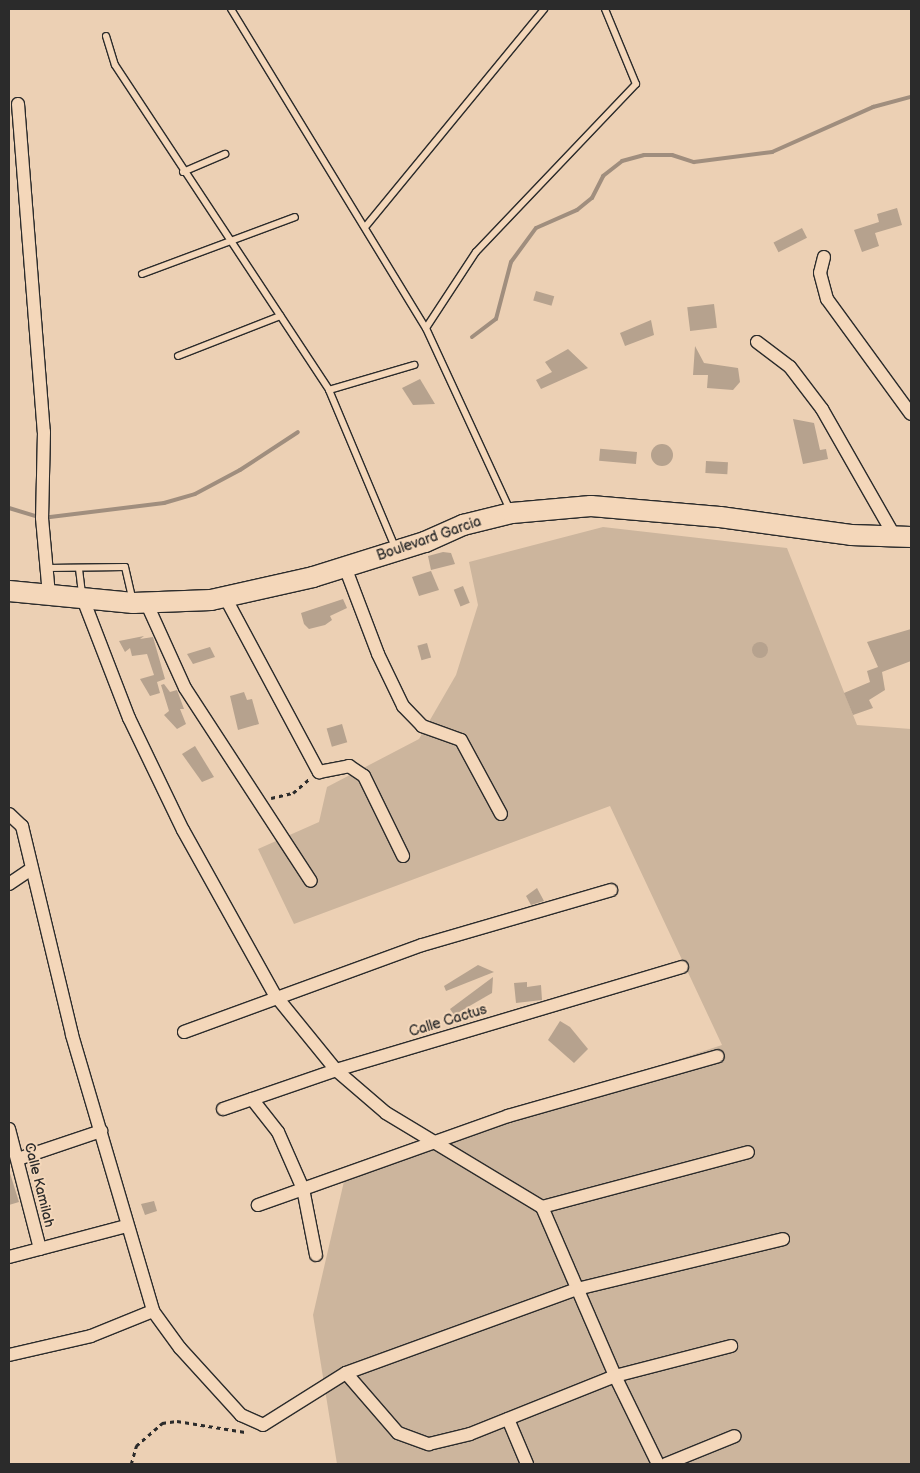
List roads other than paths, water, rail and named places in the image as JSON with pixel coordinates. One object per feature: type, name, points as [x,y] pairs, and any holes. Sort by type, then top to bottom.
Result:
[{"type":"main road","name":"Boulevard Garcia","points":[[9,591],[83,599],[139,602],[225,597],[345,567],[463,525],[512,513],[591,506],[903,537]]},
{"type":"street","points":[[18,104],[44,432],[42,518],[49,595]]},
{"type":"street","points":[[824,257],[820,272],[827,299],[911,414]]},
{"type":"street","points":[[757,342],[790,367],[822,409],[903,537]]},
{"type":"street","points":[[345,567],[378,654],[403,706],[422,726],[461,740],[501,814]]},
{"type":"street","points":[[225,597],[319,772],[349,766],[364,776],[403,856]]},
{"type":"street","points":[[83,599],[129,718],[182,830],[275,996],[336,1070],[386,1113],[542,1206],[615,1376],[658,1464]]},
{"type":"street","points":[[139,602],[185,688],[311,881]]},
{"type":"street","points":[[9,814],[22,826],[30,870],[126,1226],[153,1311],[180,1348],[241,1415],[262,1425],[346,1373],[577,1289],[783,1239]]},
{"type":"street","points":[[9,884],[30,870]]},
{"type":"street","points":[[184,1032],[275,996],[422,945],[611,890]]},
{"type":"street","name":"Calle Cactus","points":[[224,1109],[336,1070],[682,967]]},
{"type":"street","points":[[258,1205],[438,1143],[508,1116],[718,1056]]},
{"type":"street","points":[[252,1100],[278,1132],[303,1189],[316,1255]]},
{"type":"street","name":"Calle Kamilah","points":[[9,1129],[40,1249]]},
{"type":"street","points":[[18,1159],[101,1132]]},
{"type":"street","points":[[542,1206],[748,1152]]},
{"type":"street","points":[[9,1257],[126,1226]]},
{"type":"street","points":[[9,1355],[91,1336],[153,1311]]},
{"type":"street","points":[[346,1373],[398,1433],[429,1444],[470,1434],[615,1376],[731,1346]]},
{"type":"street","points":[[508,1419],[527,1464]]},
{"type":"street","points":[[666,1464],[735,1436]]},
{"type":"lane","points":[[231,9],[366,226],[426,328],[512,513]]},
{"type":"lane","points":[[366,226],[544,9]]},
{"type":"lane","points":[[426,328],[476,252],[636,84],[605,9]]},
{"type":"lane","points":[[106,36],[115,65],[183,172],[329,390],[397,550]]},
{"type":"lane","points":[[183,172],[225,154]]},
{"type":"lane","points":[[142,274],[295,217]]},
{"type":"lane","points":[[178,356],[280,316]]},
{"type":"lane","points":[[329,390],[414,365]]},
{"type":"lane","points":[[47,568],[79,569],[125,566],[139,602]]},
{"type":"lane","points":[[79,569],[83,599]]},
{"type":"waterway","points":[[472,337],[496,319],[511,262],[536,228],[577,210],[592,198],[603,176],[622,161],[644,155],[672,155],[694,162],[772,152],[873,107],[911,97]]},
{"type":"waterway","points":[[9,508],[42,518],[164,503],[195,494],[240,470],[298,432]]}]
